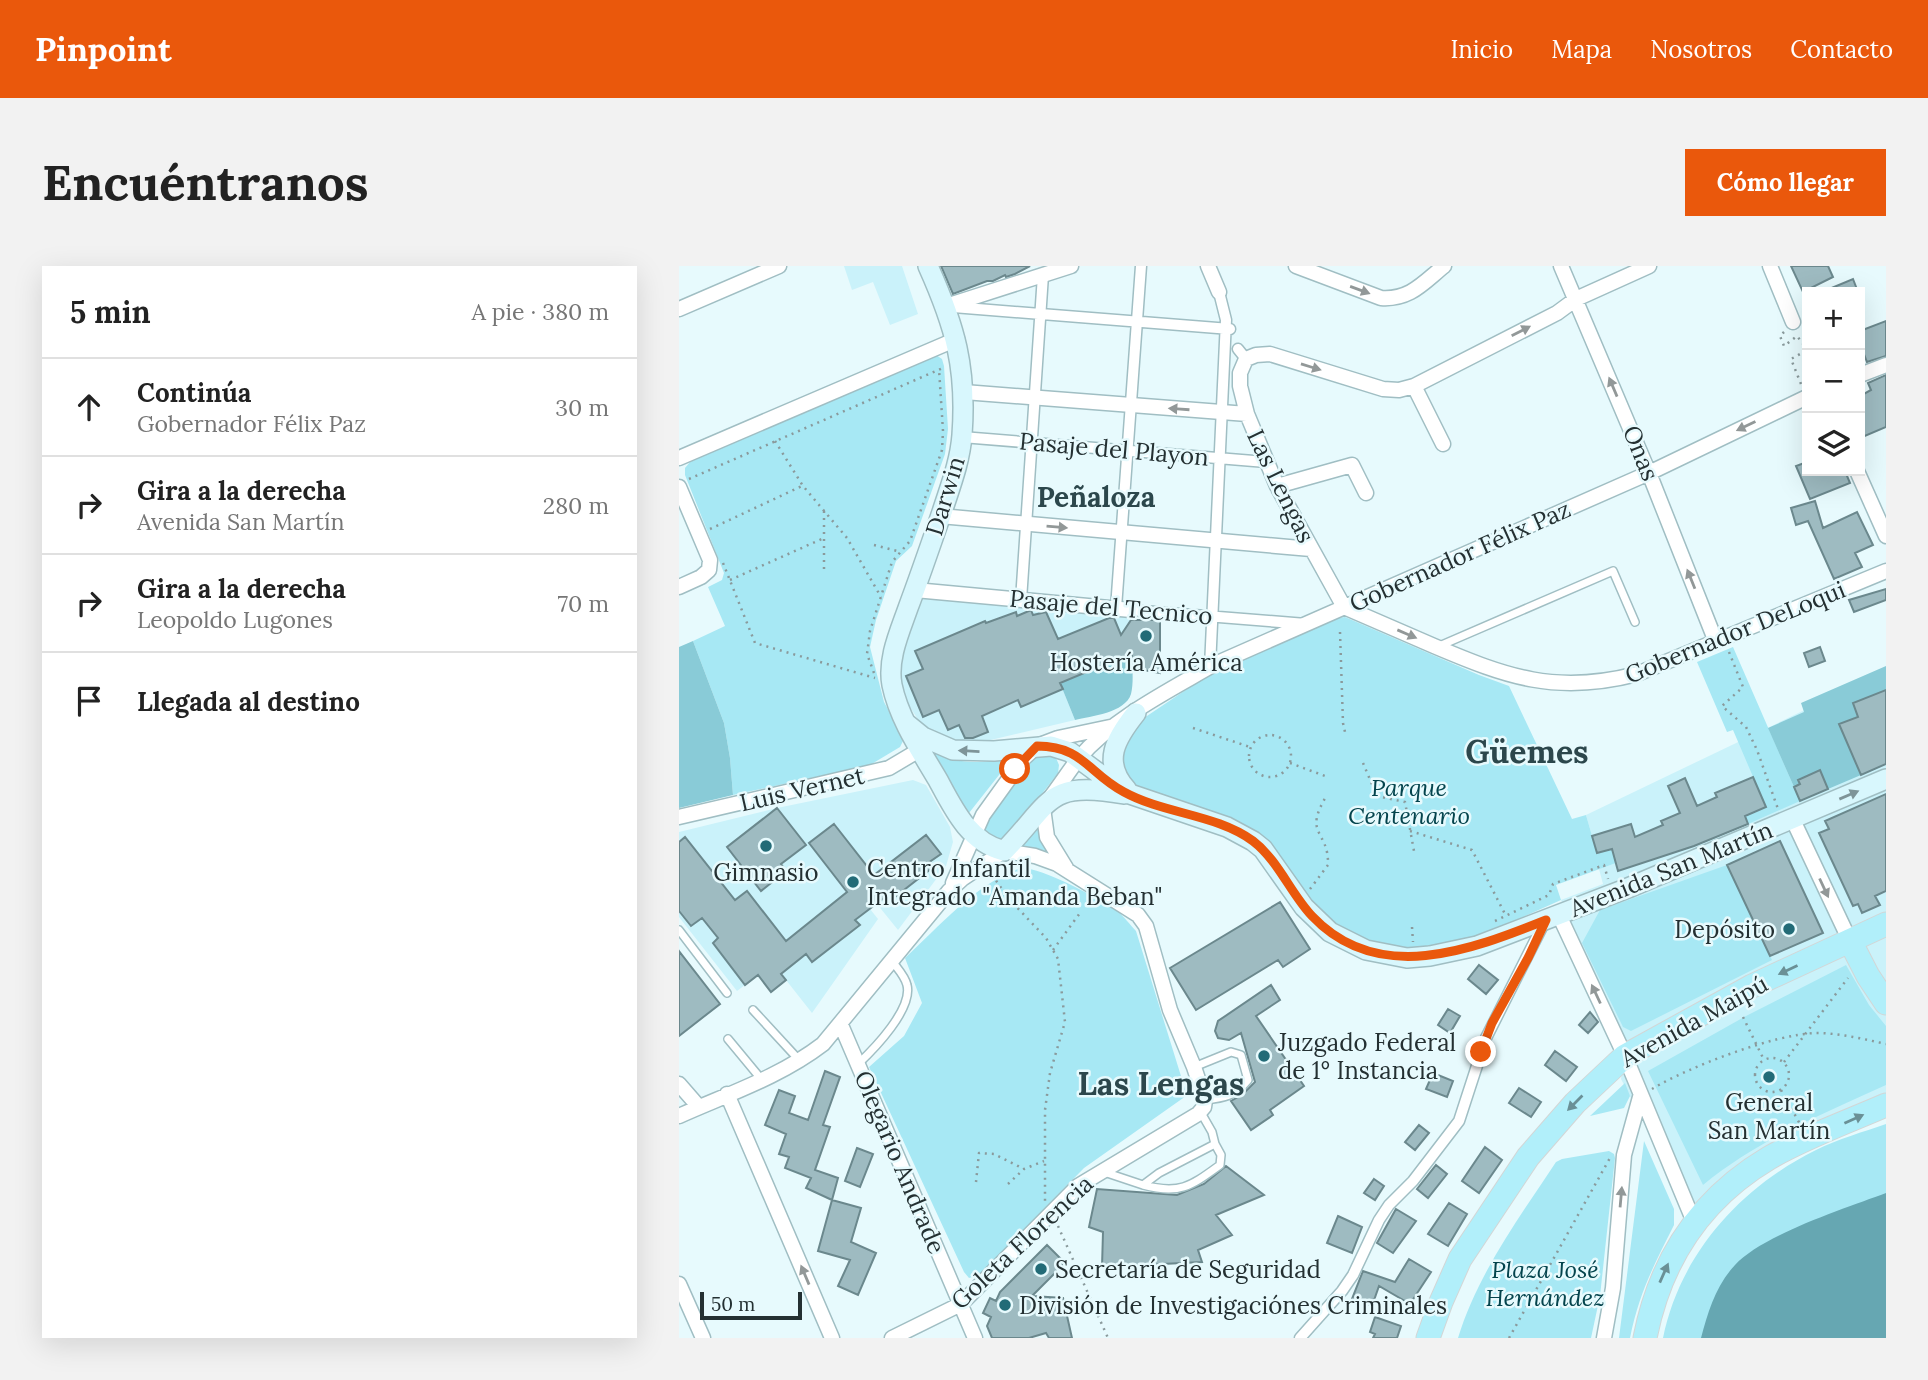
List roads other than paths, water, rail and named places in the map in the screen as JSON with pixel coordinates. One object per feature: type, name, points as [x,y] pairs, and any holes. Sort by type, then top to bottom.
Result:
[{"type":"main road","name":"Darwin","points":[[928,266],[957,339],[964,392],[962,437],[957,467],[898,639],[891,671],[895,696],[907,724],[955,812],[973,834],[993,848],[1004,851]]},
{"type":"main road","points":[[1132,796],[1117,776],[1113,753],[1116,741],[1136,713]]},
{"type":"main road","points":[[907,724],[923,737],[953,750],[994,751],[1037,746],[1062,748],[1079,758]]},
{"type":"main road","name":"Avenida San Martín","points":[[1079,758],[1117,788],[1132,796]]},
{"type":"main road","name":"Avenida San Martín","points":[[1047,803],[1079,789],[1093,789],[1132,796],[1227,827],[1263,849],[1315,920],[1347,942],[1396,957],[1430,956],[1477,946],[1552,917],[1785,815],[1886,779]]},
{"type":"main road","name":"Gobernador Félix Paz","points":[[1004,851],[1047,803]]},
{"type":"main road","name":"Avenida Maipú","points":[[1428,1338],[1460,1259],[1528,1157],[1575,1102],[1625,1056],[1752,986],[1886,924]]},
{"type":"main road","points":[[1850,941],[1886,1003]]},
{"type":"main road","points":[[1645,1338],[1655,1294],[1667,1265],[1694,1222],[1720,1195],[1769,1158],[1886,1105]]},
{"type":"street","points":[[679,309],[779,266]]},
{"type":"street","points":[[946,306],[1071,266]]},
{"type":"street","points":[[1124,609],[1122,532],[1141,266]]},
{"type":"street","points":[[1208,266],[1219,292],[1227,326],[1210,667]]},
{"type":"street","points":[[1296,266],[1381,298],[1395,299],[1407,296],[1444,266]]},
{"type":"street","name":"Onas","points":[[1562,266],[1720,641]]},
{"type":"street","points":[[1443,444],[1414,386],[1557,313],[1576,299],[1649,266]]},
{"type":"street","points":[[1770,266],[1793,322]]},
{"type":"street","points":[[1021,600],[1043,275]]},
{"type":"street","points":[[946,306],[1227,326]]},
{"type":"street","points":[[679,458],[957,339]]},
{"type":"street","name":"Las Lengas","points":[[1344,607],[1266,462],[1247,414],[1240,386],[1242,354],[1270,354],[1383,389],[1399,390],[1414,386]]},
{"type":"street","points":[[1865,373],[1886,365]]},
{"type":"street","points":[[964,392],[1247,414]]},
{"type":"street","name":"Gobernador Félix Paz","points":[[1047,803],[1079,758],[1118,724],[1210,667],[1649,473],[1802,392]]},
{"type":"street","name":"Pasaje del Playon","points":[[962,437],[1266,462]]},
{"type":"street","points":[[1277,486],[1352,465],[1366,493]]},
{"type":"street","points":[[1859,476],[1886,536]]},
{"type":"street","points":[[679,485],[711,560],[709,570],[701,578],[679,587]]},
{"type":"street","points":[[940,516],[1311,549]]},
{"type":"street","name":"Gobernador DeLoqui","points":[[1344,607],[1488,669],[1522,679],[1573,684],[1637,674],[1886,570]]},
{"type":"street","name":"Pasaje del Tecnico","points":[[915,590],[1307,624]]},
{"type":"street","name":"Gobernador Félix Paz","points":[[949,891],[973,834],[991,802],[1024,758],[1037,746],[1058,738],[1118,724]]},
{"type":"street","name":"Luis Vernet","points":[[679,817],[890,768],[921,749]]},
{"type":"street","points":[[1047,803],[1047,837],[1067,869]]},
{"type":"street","points":[[1785,815],[1850,941]]},
{"type":"street","points":[[1004,851],[1035,856],[1067,869],[1138,915],[1146,926],[1170,1010],[1194,1067],[1203,1106]]},
{"type":"street","name":"Gobernador Félix Paz","points":[[679,1116],[763,1081],[800,1061],[823,1044],[949,891],[1004,851]]},
{"type":"street","points":[[1552,917],[1625,1056],[1694,1222]]},
{"type":"street","points":[[1300,1338],[1353,1275],[1389,1205],[1413,1181],[1459,1121],[1486,1038],[1552,917]]},
{"type":"street","name":"Olegario Andrade","points":[[841,1024],[975,1338]]},
{"type":"street","points":[[679,1084],[699,1107]]},
{"type":"street","points":[[727,1094],[832,1338]]},
{"type":"street","points":[[1604,1338],[1613,1288],[1624,1155],[1640,1097]]},
{"type":"street","name":"Goleta Florencia","points":[[892,1338],[961,1304],[1078,1186],[1203,1106]]},
{"type":"street","points":[[679,1284],[703,1338]]},
{"type":"lane","points":[[1437,647],[1613,570],[1635,622]]},
{"type":"lane","points":[[679,930],[727,993]]},
{"type":"lane","points":[[858,1064],[880,1044],[906,999],[906,981],[892,961]]},
{"type":"lane","points":[[753,1010],[800,1061]]},
{"type":"lane","points":[[728,1039],[763,1081]]},
{"type":"lane","points":[[1100,1171],[1160,1190],[1181,1190],[1220,1165],[1221,1155],[1203,1106],[1239,1091],[1248,1080],[1245,1066],[1241,1055],[1231,1052],[1194,1067]]},
{"type":"lane","points":[[1143,1185],[1159,1173],[1215,1144]]},
{"type":"place","name":"Hostería América","points":[[1146,636]]},
{"type":"place","name":"Gimnasio","points":[[766,846]]},
{"type":"place","name":"Centro Infantil Integrado \"Amanda Beban\"","points":[[853,882]]},
{"type":"place","name":"Depósito","points":[[1789,929]]},
{"type":"place","name":"Juzgado Federal de 1° Instancia","points":[[1264,1056]]},
{"type":"place","name":"General San Martín","points":[[1769,1077]]},
{"type":"place","name":"Secretaría de Seguridad","points":[[1041,1269]]},
{"type":"place","name":"División de Investigaciónes Criminales","points":[[1005,1305]]},
{"type":"district","name":"Peñaloza","points":[[1096,497]]},
{"type":"district","name":"Güemes","points":[[1527,751]]},
{"type":"district","name":"Las Lengas","points":[[1161,1083]]},
{"type":"park label","name":"Parque Centenario","points":[[1409,801]]},
{"type":"park label","name":"Plaza José Hernández","points":[[1545,1283]]}]
